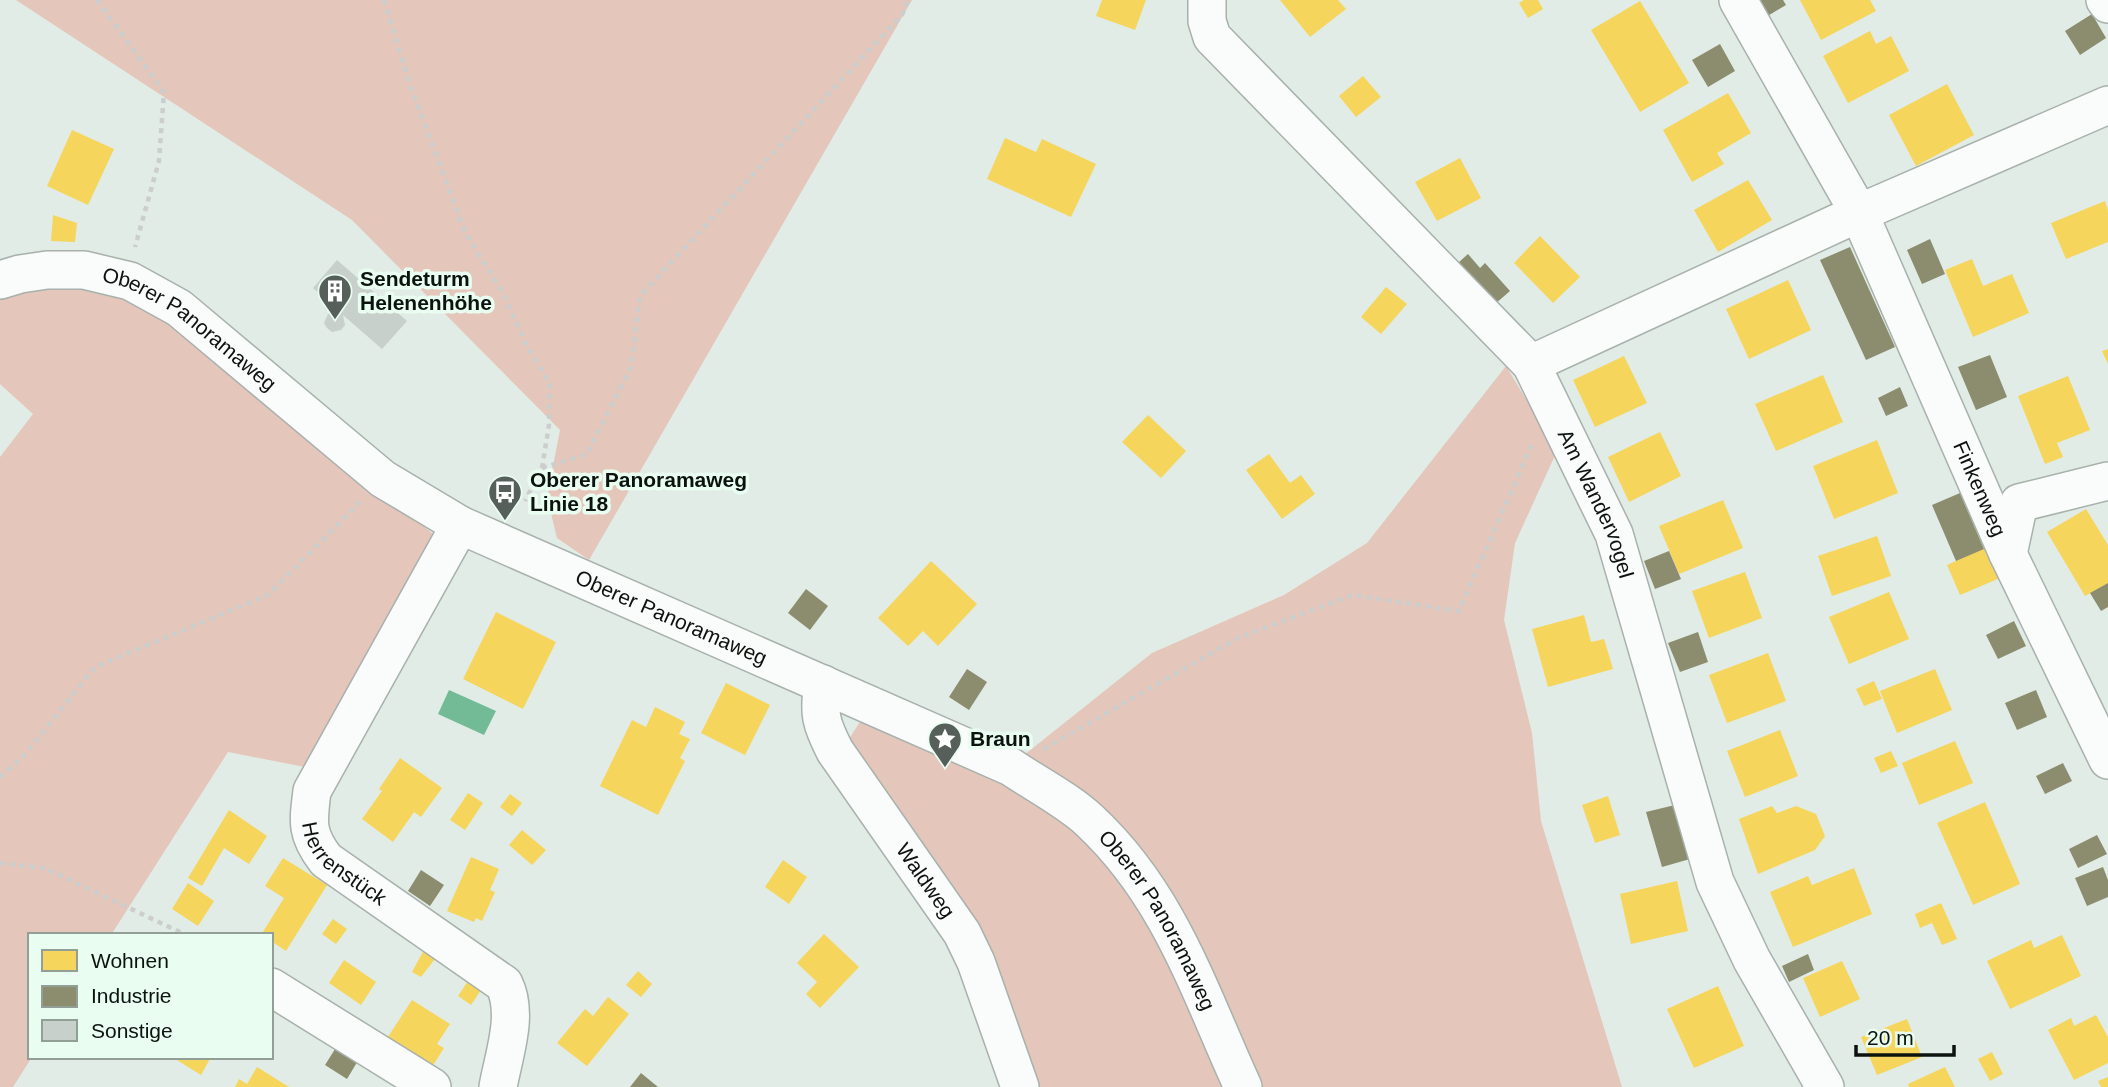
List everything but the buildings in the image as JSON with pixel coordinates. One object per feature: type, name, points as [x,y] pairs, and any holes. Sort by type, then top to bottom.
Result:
[{"type":"street","name":"Finkenweg","points":[[1738,0],[1859,213],[2008,554],[2108,760]]},
{"type":"street","points":[[2105,0],[2108,5]]},
{"type":"street","name":"Am Wandervogel","points":[[1207,11],[1212,37],[1531,364],[1614,534],[1715,882],[1752,960],[1825,1087]]},
{"type":"street","points":[[1531,364],[1859,213],[2108,105]]},
{"type":"street","name":"Oberer Panoramaweg","points":[[0,280],[47,270],[84,270],[130,281],[179,308],[383,479],[460,525],[1011,767],[1088,819],[1125,857],[1155,898],[1178,940],[1243,1087]]},
{"type":"street","points":[[2008,554],[2019,503],[2108,481]]},
{"type":"street","name":"Herrenstück","points":[[460,525],[312,791],[308,819],[313,843],[326,860],[504,984],[510,997],[511,1010],[498,1087]]},
{"type":"street","name":"Waldweg","points":[[823,684],[819,706],[822,726],[835,751],[962,933],[976,962],[1020,1087]]},
{"type":"street","points":[[273,988],[432,1087]]},
{"type":"path","points":[[97,0],[164,92],[159,161],[139,235]]},
{"type":"path","points":[[384,0],[408,79],[465,232],[503,293],[525,341],[550,384],[549,425],[542,468],[525,501]]},
{"type":"path","points":[[542,468],[587,454],[631,367],[640,296],[902,15],[908,0]]},
{"type":"path","points":[[1011,767],[1238,638],[1353,595],[1458,611],[1551,402]]},
{"type":"path","points":[[0,777],[23,757],[95,667],[268,595],[383,479]]},
{"type":"path","points":[[0,863],[45,868],[182,933]]},
{"type":"shaded area","points":[[16,0],[912,0],[589,560],[557,538],[547,497],[560,430],[352,220]]},
{"type":"shaded area","points":[[49,283],[111,289],[208,344],[439,539],[305,767],[228,752],[112,933],[28,933],[28,1059],[31,1059],[13,1087],[0,1087],[0,457],[33,414],[0,384],[0,297]]},
{"type":"shaded area","points":[[1506,366],[1557,451],[1515,543],[1504,620],[1532,733],[1541,821],[1622,1087],[1033,1087],[845,745],[860,722],[941,754],[994,779],[1152,653],[1284,595],[1367,543]]},
{"type":"shaded area","points":[[449,690],[496,711],[484,735],[438,714]]},
{"type":"place","name":"Sendeturm Helenenhöhe","points":[[335,321]]},
{"type":"place","name":"Oberer Panoramaweg Linie 18","points":[[505,522]]},
{"type":"place","name":"Braun","points":[[945,769]]}]
